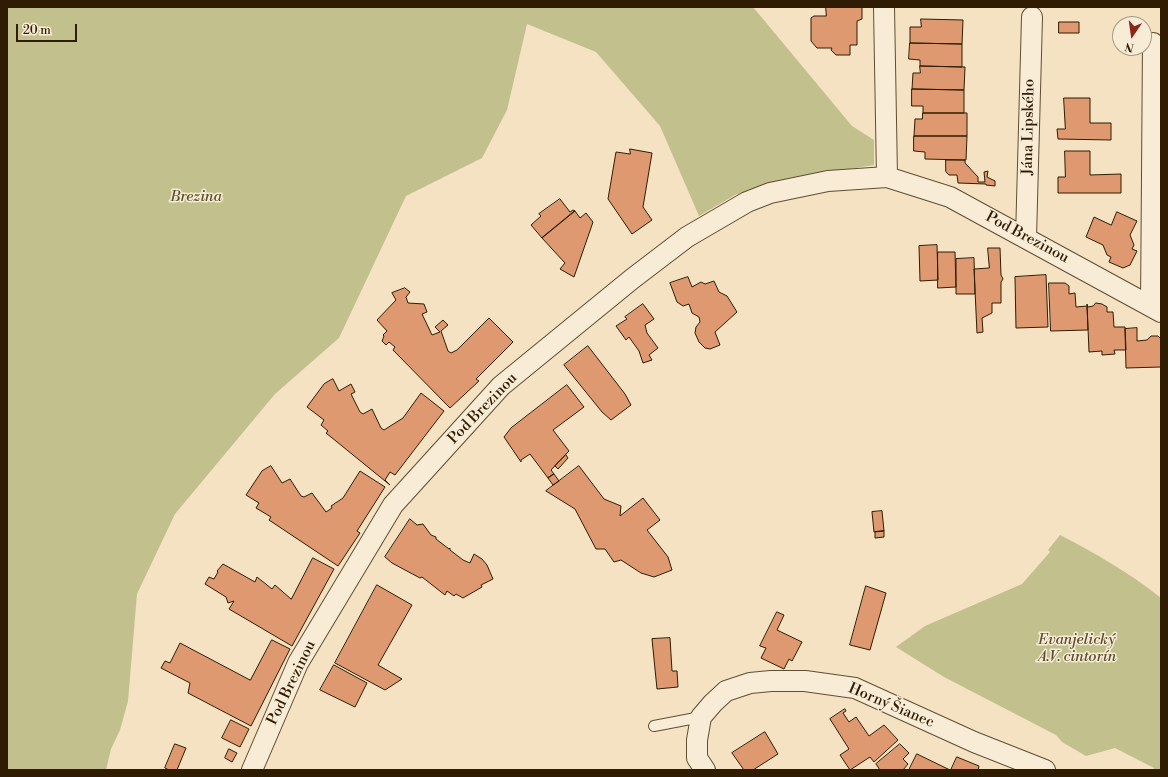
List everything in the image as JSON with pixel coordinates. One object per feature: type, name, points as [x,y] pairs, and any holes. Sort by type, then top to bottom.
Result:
[{"type":"street","points":[[884,7],[887,177]]},
{"type":"street","name":"Jána Lipského","points":[[1026,238],[1032,17]]},
{"type":"street","points":[[1153,44],[1156,309]]},
{"type":"street","name":"Pod Brezinou","points":[[252,770],[298,663],[393,505],[501,386],[632,279],[687,237],[747,202],[770,193],[828,181],[887,177],[950,197],[1156,309]]},
{"type":"street","name":"Horný Šianec","points":[[701,717],[726,691],[750,683],[805,681],[831,683],[855,688],[974,742],[1045,770]]},
{"type":"street","points":[[701,717],[697,740],[698,758],[705,770]]},
{"type":"lane","points":[[654,726],[701,717]]},
{"type":"green space","name":"Brezina","points":[[7,7],[753,7],[852,126],[874,140],[874,165],[782,180],[735,195],[699,216],[660,126],[596,52],[527,24],[507,110],[482,158],[406,196],[339,338],[275,394],[175,514],[137,594],[128,701],[120,730],[111,749],[106,770],[7,770]]},
{"type":"green space","name":"Evanjelický A.V. cintorín","points":[[1060,535],[1112,564],[1161,598],[1161,770],[1153,770],[1154,768],[1115,748],[1086,756],[1062,742],[1056,735],[944,677],[896,647],[925,626],[1022,584],[1050,552],[1048,550]]},
{"type":"building","points":[[826,7],[862,7],[862,19],[857,21],[857,45],[850,45],[850,55],[836,55],[831,50],[832,48],[817,48],[811,41],[811,18],[814,16],[826,16]]},
{"type":"building","points":[[921,19],[963,20],[962,44],[910,43],[910,27],[921,27]]},
{"type":"building","points":[[1059,22],[1079,22],[1079,33],[1059,33]]},
{"type":"building","points":[[910,43],[962,44],[962,67],[920,66],[920,60],[909,59]]},
{"type":"building","points":[[920,66],[965,67],[964,90],[912,89],[913,73],[920,73]]},
{"type":"building","points":[[912,89],[964,90],[964,113],[923,113],[923,106],[912,106]]},
{"type":"building","points":[[1064,98],[1090,98],[1090,123],[1111,123],[1111,140],[1058,139],[1057,129],[1065,129]]},
{"type":"building","points":[[923,113],[967,113],[967,136],[914,136],[915,119],[922,119]]},
{"type":"building","points":[[914,136],[967,136],[966,160],[925,159],[925,152],[914,151]]},
{"type":"building","points":[[630,149],[652,153],[643,207],[652,220],[632,234],[608,199],[616,152],[630,154]]},
{"type":"building","points":[[1065,151],[1090,151],[1090,175],[1121,174],[1121,193],[1058,193],[1058,177],[1065,177]]},
{"type":"building","points":[[946,160],[965,160],[965,163],[978,177],[978,182],[985,182],[984,172],[988,171],[987,177],[995,181],[995,186],[986,184],[958,183],[957,175],[949,175],[946,172]]},
{"type":"building","points":[[560,199],[570,212],[573,210],[575,211],[542,238],[531,225],[541,216],[539,214]]},
{"type":"building","points":[[575,211],[580,218],[586,213],[593,222],[574,277],[560,269],[565,263],[542,238]]},
{"type":"building","points":[[1117,212],[1137,221],[1130,235],[1134,245],[1132,249],[1137,251],[1130,265],[1123,268],[1109,262],[1111,257],[1107,255],[1103,245],[1086,237],[1094,217],[1111,225]]},
{"type":"building","points":[[937,245],[938,280],[920,281],[919,246]]},
{"type":"building","points":[[988,248],[1000,248],[1001,275],[1003,279],[1001,282],[1001,303],[992,303],[992,313],[982,318],[983,332],[977,333],[974,269],[989,268]]},
{"type":"building","points":[[938,252],[955,252],[956,287],[938,288]]},
{"type":"building","points":[[974,258],[975,294],[956,294],[956,259]]},
{"type":"building","points":[[1046,275],[1048,327],[1016,328],[1015,277]]},
{"type":"building","points":[[688,277],[692,287],[701,282],[705,284],[714,281],[719,292],[727,296],[737,312],[715,332],[720,345],[710,349],[705,348],[699,342],[695,333],[696,327],[700,322],[699,317],[692,313],[689,304],[683,306],[677,302],[670,283]]},
{"type":"building","points":[[1049,283],[1065,283],[1069,286],[1069,294],[1075,293],[1076,307],[1087,306],[1088,330],[1051,331]]},
{"type":"building","points":[[405,288],[410,292],[406,297],[408,303],[424,304],[427,312],[422,314],[432,335],[440,332],[435,327],[443,320],[448,325],[441,331],[448,351],[451,353],[457,350],[489,318],[513,342],[476,379],[479,381],[450,408],[393,350],[395,347],[389,342],[386,345],[382,341],[383,335],[387,331],[377,320],[396,300],[392,293]]},
{"type":"building","points":[[1096,303],[1107,307],[1107,312],[1113,312],[1114,327],[1125,327],[1126,350],[1114,350],[1115,354],[1102,355],[1102,351],[1089,352],[1087,304],[1088,307],[1093,306]]},
{"type":"building","points":[[643,304],[654,319],[645,325],[647,333],[658,348],[649,355],[652,360],[643,363],[639,351],[629,337],[626,340],[616,326],[627,319],[625,317]]},
{"type":"building","points":[[1137,328],[1137,341],[1147,340],[1151,336],[1158,336],[1161,339],[1161,367],[1126,368],[1125,329]]},
{"type":"building","points":[[588,346],[625,394],[631,405],[611,420],[602,412],[564,365]]},
{"type":"building","points":[[333,379],[339,391],[351,384],[355,392],[351,394],[360,412],[363,414],[372,409],[381,428],[384,430],[403,418],[421,393],[444,411],[395,475],[390,472],[385,480],[390,485],[326,433],[328,431],[321,425],[324,420],[307,407],[324,384]]},
{"type":"building","points":[[567,385],[584,407],[553,430],[569,451],[551,470],[554,474],[548,478],[530,454],[521,460],[521,462],[504,437],[511,428]]},
{"type":"building","points":[[566,455],[568,458],[558,469],[555,466]]},
{"type":"building","points":[[271,466],[282,483],[290,479],[301,496],[304,497],[312,493],[326,512],[332,508],[331,506],[343,498],[360,471],[385,487],[357,531],[360,533],[338,566],[269,520],[271,517],[256,508],[259,503],[246,495],[262,471]]},
{"type":"building","points":[[579,466],[604,499],[621,506],[620,516],[643,498],[660,520],[647,530],[668,557],[672,570],[654,577],[641,573],[621,560],[614,562],[605,549],[596,549],[575,509],[546,491]]},
{"type":"building","points":[[554,474],[559,481],[553,485],[548,478]]},
{"type":"building","points":[[882,511],[884,531],[874,532],[872,512]]},
{"type":"building","points":[[410,519],[417,525],[423,524],[431,535],[436,537],[436,539],[449,549],[450,548],[450,550],[463,560],[470,563],[474,554],[482,559],[487,565],[493,579],[481,585],[482,587],[463,598],[456,594],[454,596],[447,591],[445,595],[422,577],[420,578],[392,563],[385,557]]},
{"type":"building","points":[[884,531],[884,537],[875,538],[875,532]]},
{"type":"building","points":[[313,558],[334,569],[292,646],[229,609],[234,601],[228,603],[226,597],[205,584],[209,577],[214,579],[218,572],[217,571],[223,564],[255,582],[257,577],[272,589],[275,585],[291,599]]},
{"type":"building","points":[[377,585],[412,605],[378,665],[402,679],[385,690],[335,663]]},
{"type":"building","points":[[866,586],[886,593],[870,650],[850,645]]},
{"type":"building","points":[[777,612],[784,615],[777,630],[802,642],[792,661],[789,659],[784,669],[761,658],[766,648],[760,646]]},
{"type":"building","points":[[670,638],[672,671],[677,671],[678,687],[657,689],[652,639]]},
{"type":"building","points":[[272,640],[290,649],[251,726],[188,693],[190,683],[161,668],[165,661],[170,663],[180,643],[250,680]]},
{"type":"building","points":[[334,665],[367,683],[355,707],[320,690]]},
{"type":"building","points":[[845,709],[846,711],[843,713],[849,722],[856,717],[869,736],[884,725],[898,740],[874,762],[870,757],[850,770],[840,755],[849,749],[830,719]]},
{"type":"building","points":[[231,720],[249,729],[240,747],[222,738]]},
{"type":"building","points":[[765,732],[778,754],[753,770],[744,770],[732,753]]},
{"type":"building","points":[[175,744],[186,748],[177,770],[169,770],[165,768]]},
{"type":"building","points":[[900,744],[909,753],[903,759],[908,764],[903,770],[880,770],[876,764]]},
{"type":"building","points":[[229,749],[237,753],[232,762],[225,758]]},
{"type":"building","points":[[917,754],[950,770],[909,770]]},
{"type":"building","points":[[957,757],[979,766],[978,770],[951,770]]}]
